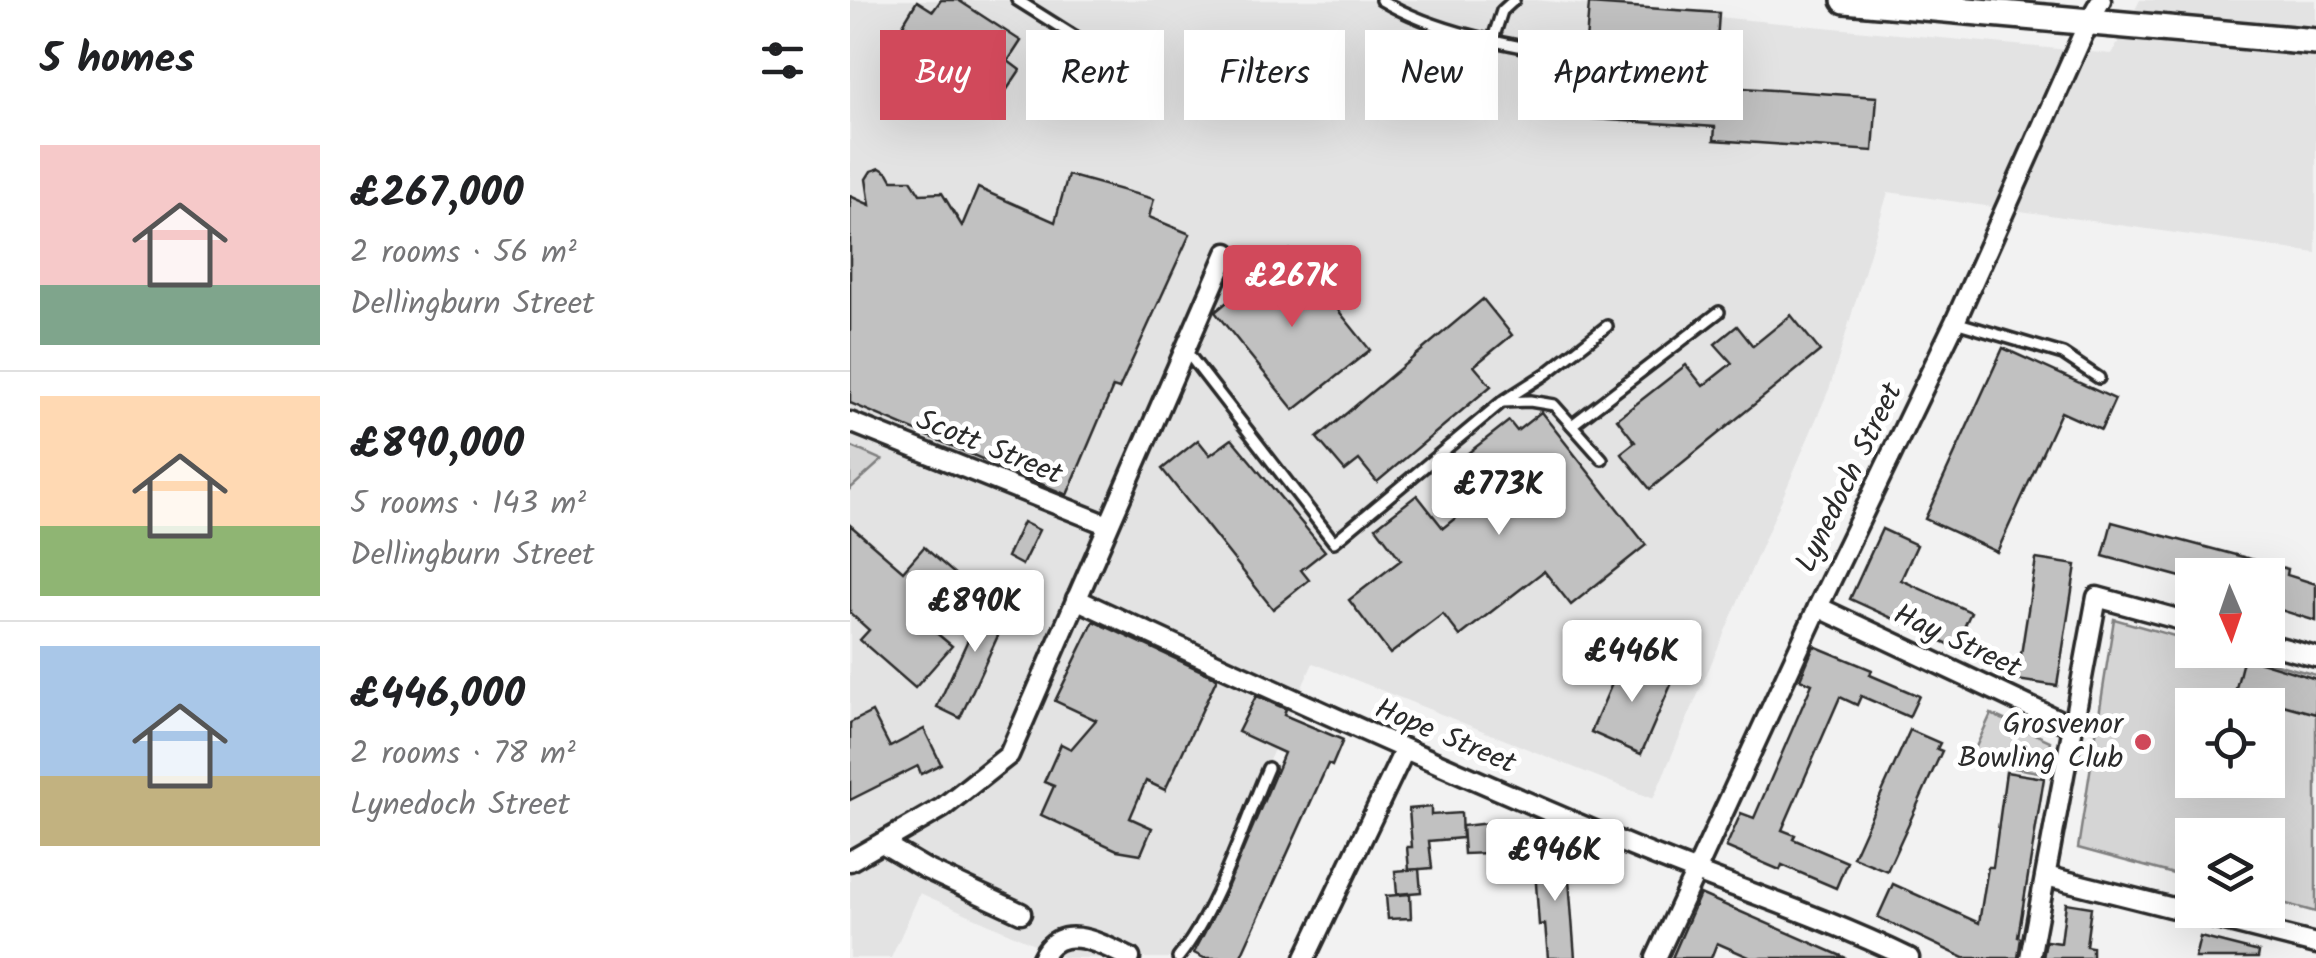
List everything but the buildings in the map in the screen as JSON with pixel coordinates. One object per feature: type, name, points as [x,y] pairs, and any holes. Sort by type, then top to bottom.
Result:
[{"type":"main road","points":[[1845,0],[2095,10],[2316,42]]},
{"type":"street","name":"Lynedoch Street","points":[[1656,958],[1818,607],[1956,322],[2095,10]]},
{"type":"street","points":[[850,862],[942,808],[1009,756],[1227,254]]},
{"type":"street","name":"Scott Street","points":[[850,422],[1108,525]]},
{"type":"street","points":[[2030,958],[2097,597],[2175,618]]},
{"type":"street","name":"Hope Street","points":[[1076,599],[1404,751],[1909,958]]},
{"type":"street","name":"Hay Street","points":[[1818,607],[2073,727]]},
{"type":"street","points":[[2285,649],[2316,657]]},
{"type":"street","points":[[1305,958],[1404,751]]},
{"type":"street","points":[[882,843],[926,869],[1021,913]]},
{"type":"street","points":[[2046,876],[2316,944]]},
{"type":"street","points":[[1042,958],[1045,951],[1066,936],[1086,937],[1130,958]]},
{"type":"lane","points":[[1016,0],[1064,30]]},
{"type":"lane","points":[[1381,0],[1400,11],[1463,30]]},
{"type":"lane","points":[[1496,30],[1502,11],[1514,0]]},
{"type":"lane","points":[[1572,424],[1719,312]]},
{"type":"lane","points":[[1956,322],[2063,354],[2100,378]]},
{"type":"lane","points":[[1185,349],[1334,542],[1502,402],[1548,373],[1607,326]]},
{"type":"lane","points":[[1502,402],[1554,405],[1602,458]]},
{"type":"lane","points":[[1178,958],[1193,940],[1268,768]]},
{"type":"shaded area","points":[[850,0],[1536,0],[2112,54],[2140,0],[2316,0],[2316,253],[1888,192],[1830,387],[1653,799],[1313,663],[1180,958],[1065,958],[920,893],[891,958],[850,958]]},
{"type":"shaded area","points":[[850,446],[882,460],[850,489]]},
{"type":"shaded area","name":"Grosvenor Bowling Club","points":[[2114,619],[2175,636],[2175,668],[2285,666],[2316,675],[2316,912],[2285,904],[2285,818],[2175,818],[2175,874],[2078,848]]},
{"type":"shaded area","points":[[1991,714],[2050,741],[2044,773],[1970,760]]},
{"type":"place","name":"Grosvenor Bowling Club","points":[[2143,742]]}]
